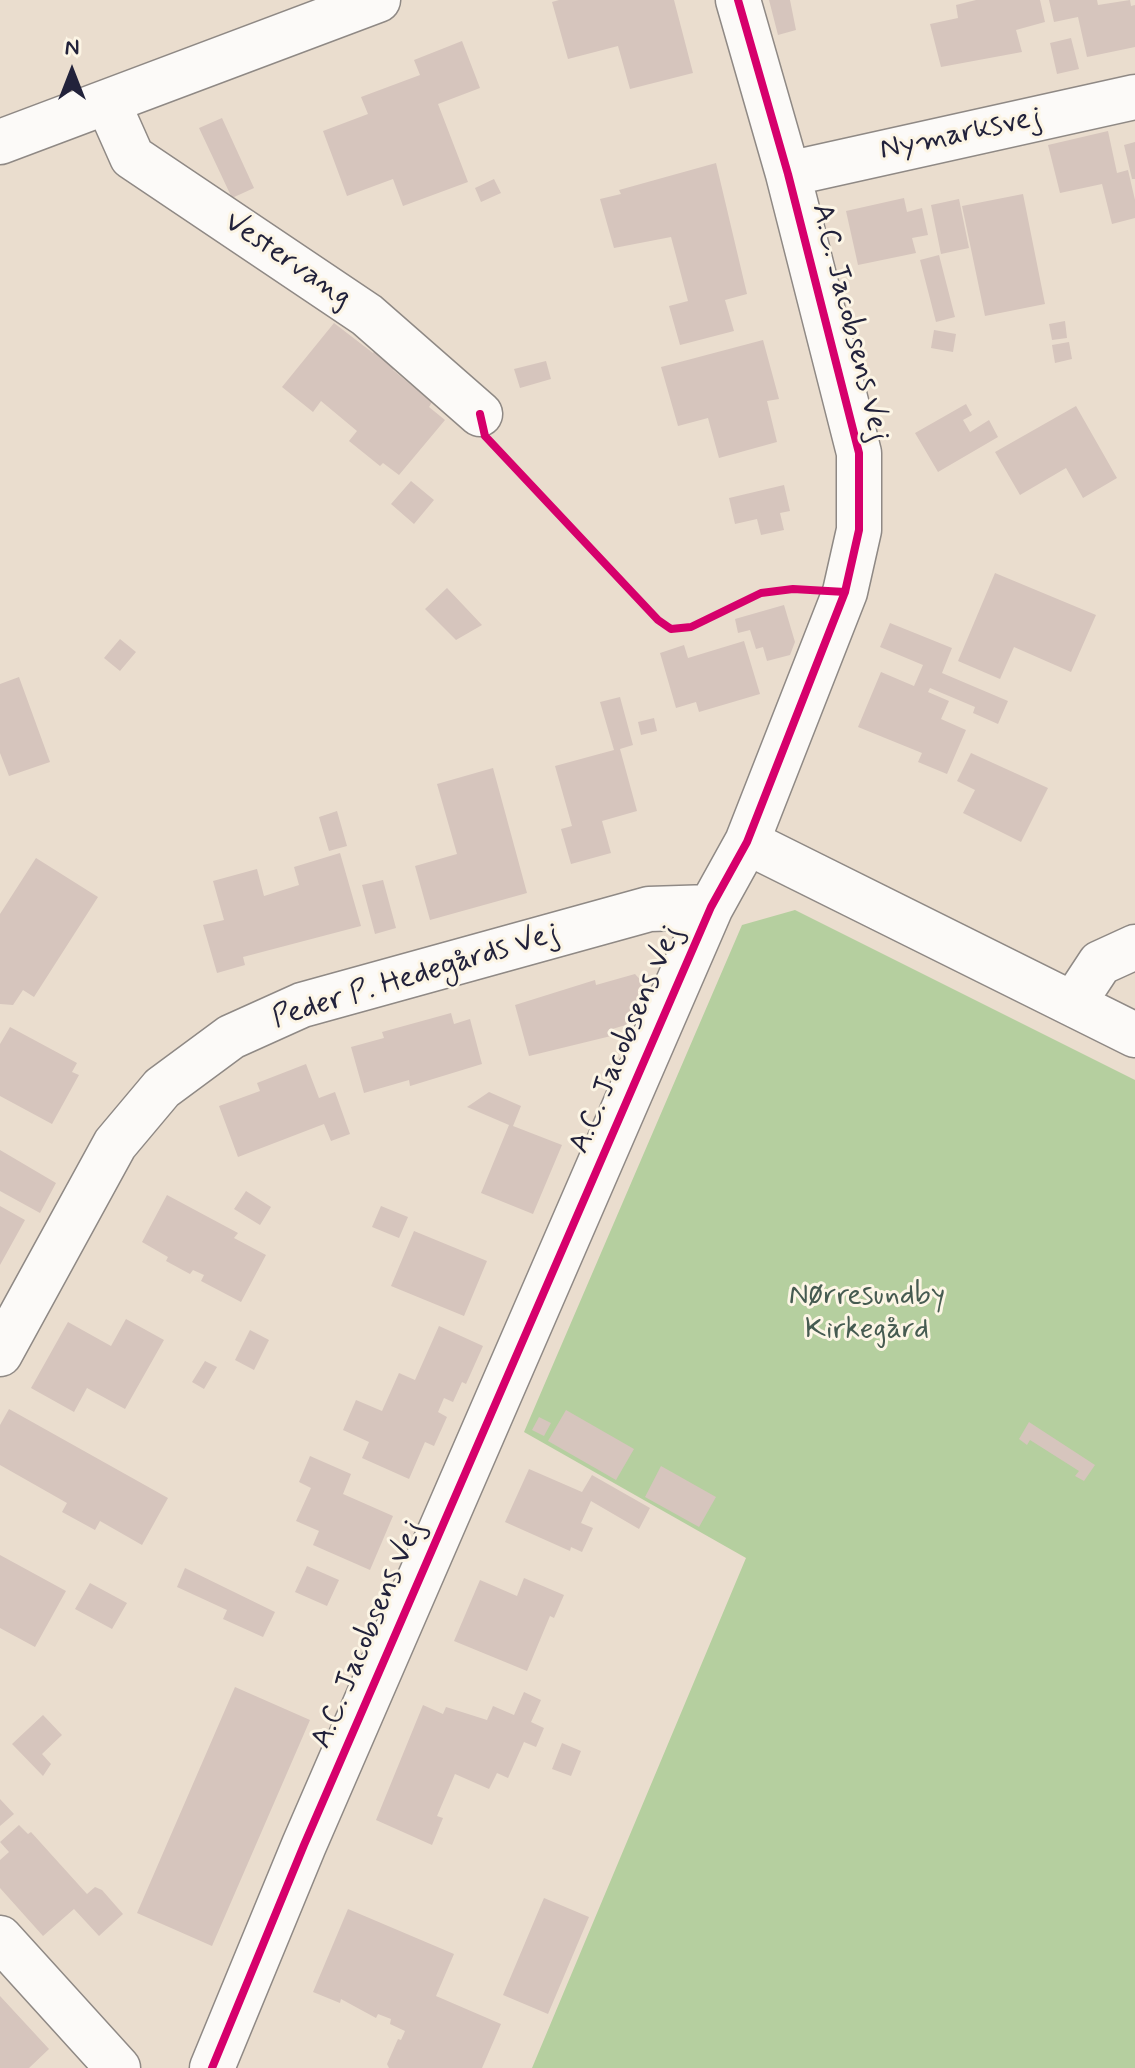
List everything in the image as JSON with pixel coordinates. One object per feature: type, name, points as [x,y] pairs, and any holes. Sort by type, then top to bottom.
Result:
[{"type":"street","points":[[0,142],[378,0]]},
{"type":"street","name":"A.C. Jacobsens Vej","points":[[212,2068],[304,1845],[711,907],[747,842],[845,592],[859,530],[859,453],[788,174],[738,0]]},
{"type":"street","name":"Nymarksvej","points":[[788,174],[1135,97]]},
{"type":"street","name":"Vestervang","points":[[108,103],[132,157],[367,315],[480,414]]},
{"type":"street","points":[[747,842],[1135,1035]]},
{"type":"street","name":"Peder P. Hedegårds Vej","points":[[0,1354],[115,1144],[162,1088],[231,1037],[302,1005],[649,909],[711,907]]},
{"type":"street","points":[[1073,1004],[1100,963],[1135,947]]},
{"type":"street","points":[[0,1938],[118,2068]]},
{"type":"green space","name":"Nørresundby Kirkegård","points":[[795,910],[1135,1080],[1135,2068],[532,2068],[746,1558],[524,1432],[742,925]]},
{"type":"building","points":[[674,0],[693,73],[630,89],[618,46],[568,59],[552,2]]},
{"type":"building","points":[[769,0],[790,0],[796,30],[778,35]]},
{"type":"building","points":[[976,0],[1040,0],[1045,22],[1016,30],[1022,52],[941,67],[930,24],[958,18],[956,5]]},
{"type":"building","points":[[1049,0],[1097,0],[1098,5],[1130,0],[1131,6],[1135,5],[1135,47],[1087,57],[1078,17],[1054,22]]},
{"type":"building","points":[[1071,38],[1079,69],[1057,74],[1050,43]]},
{"type":"building","points":[[462,41],[480,88],[438,104],[468,182],[403,206],[393,179],[347,196],[323,131],[368,114],[361,97],[420,75],[414,60]]},
{"type":"building","points":[[222,118],[254,188],[232,198],[199,128]]},
{"type":"building","points":[[1108,131],[1117,173],[1128,170],[1135,200],[1135,218],[1112,224],[1102,184],[1060,193],[1048,145]]},
{"type":"building","points":[[1135,142],[1135,179],[1132,179],[1124,145]]},
{"type":"building","points":[[716,163],[747,294],[725,300],[734,331],[680,345],[669,306],[688,301],[671,237],[614,248],[600,199],[621,194],[619,190]]},
{"type":"building","points":[[494,179],[501,193],[481,202],[475,188]]},
{"type":"building","points":[[1023,194],[1045,304],[985,316],[962,206]]},
{"type":"building","points":[[904,198],[907,212],[922,208],[928,235],[912,238],[916,253],[858,265],[846,211]]},
{"type":"building","points":[[959,199],[969,248],[941,254],[931,205]]},
{"type":"building","points":[[939,255],[955,317],[936,322],[920,260]]},
{"type":"building","points":[[1065,321],[1067,338],[1052,340],[1049,324]]},
{"type":"building","points":[[334,323],[373,353],[379,346],[399,363],[393,370],[432,402],[429,407],[445,420],[399,475],[383,463],[380,466],[349,441],[357,431],[321,401],[313,412],[282,387]]},
{"type":"building","points":[[934,330],[956,334],[953,352],[931,348]]},
{"type":"building","points":[[763,340],[779,399],[767,401],[777,442],[719,458],[708,418],[678,426],[661,367]]},
{"type":"building","points":[[1069,342],[1072,359],[1055,363],[1052,345]]},
{"type":"building","points":[[546,361],[551,379],[520,388],[514,369]]},
{"type":"building","points":[[966,404],[972,415],[963,420],[970,432],[989,420],[998,437],[938,472],[915,433]]},
{"type":"building","points":[[1076,406],[1117,478],[1083,498],[1066,468],[1020,495],[995,452]]},
{"type":"building","points":[[411,481],[434,500],[414,524],[391,504]]},
{"type":"building","points":[[784,485],[790,511],[780,513],[784,530],[761,535],[757,519],[735,524],[729,498]]},
{"type":"building","points":[[995,573],[1096,615],[1071,672],[1014,647],[1000,679],[958,661]]},
{"type":"building","points":[[447,588],[482,625],[456,640],[425,609]]},
{"type":"building","points":[[784,605],[795,642],[790,655],[767,661],[763,647],[756,649],[750,630],[738,633],[735,619]]},
{"type":"building","points":[[890,623],[952,648],[942,673],[1008,701],[998,724],[973,713],[975,707],[930,688],[928,692],[949,701],[941,719],[966,730],[947,774],[918,762],[922,753],[858,727],[881,672],[914,686],[923,665],[880,647]]},
{"type":"building","points":[[120,639],[136,652],[120,671],[104,658]]},
{"type":"building","points":[[744,641],[760,694],[699,712],[696,702],[676,708],[660,653],[684,645],[688,658]]},
{"type":"building","points":[[19,677],[50,762],[9,776],[0,753],[0,684]]},
{"type":"building","points":[[620,697],[633,745],[620,749],[637,811],[602,821],[611,853],[571,864],[561,829],[572,826],[555,766],[614,750],[600,702]]},
{"type":"building","points":[[654,718],[657,731],[641,735],[638,722]]},
{"type":"building","points":[[971,753],[1048,788],[1021,842],[963,813],[975,790],[957,781]]},
{"type":"building","points":[[493,768],[527,893],[430,920],[415,866],[457,854],[437,784]]},
{"type":"building","points":[[337,811],[347,846],[329,851],[319,817]]},
{"type":"building","points":[[340,853],[361,926],[243,957],[245,965],[217,973],[203,925],[224,920],[213,881],[257,869],[264,896],[299,885],[294,867]]},
{"type":"building","points":[[36,858],[98,897],[34,997],[23,990],[13,1005],[0,1004],[0,914]]},
{"type":"building","points":[[383,880],[396,928],[375,934],[362,885]]},
{"type":"building","points":[[635,974],[646,986],[629,1024],[609,1030],[611,1036],[529,1056],[515,1005],[595,980],[596,985]]},
{"type":"building","points":[[451,1013],[454,1024],[470,1019],[482,1064],[410,1086],[409,1080],[364,1093],[351,1047],[384,1038],[382,1032]]},
{"type":"building","points":[[10,1027],[77,1063],[72,1072],[79,1075],[52,1124],[0,1096],[0,1044]]},
{"type":"building","points":[[306,1064],[319,1098],[335,1092],[350,1134],[331,1141],[324,1124],[238,1157],[219,1106],[260,1091],[257,1083]]},
{"type":"building","points":[[489,1092],[521,1106],[513,1126],[562,1145],[533,1214],[481,1193],[509,1125],[467,1107]]},
{"type":"building","points":[[0,1150],[56,1183],[40,1213],[0,1191]]},
{"type":"building","points":[[246,1191],[271,1207],[260,1225],[234,1209]]},
{"type":"building","points":[[167,1195],[238,1233],[234,1238],[266,1255],[241,1302],[201,1281],[204,1275],[193,1270],[190,1274],[166,1261],[168,1257],[142,1242]]},
{"type":"building","points":[[0,1206],[25,1220],[0,1265]]},
{"type":"building","points":[[381,1206],[408,1217],[399,1238],[372,1227]]},
{"type":"building","points":[[414,1231],[487,1261],[464,1316],[391,1286]]},
{"type":"building","points":[[126,1319],[164,1340],[125,1409],[87,1388],[74,1412],[31,1388],[68,1322],[111,1346]]},
{"type":"building","points":[[439,1326],[483,1346],[466,1384],[462,1382],[453,1402],[444,1398],[438,1412],[447,1417],[434,1446],[425,1442],[409,1479],[362,1458],[369,1442],[343,1430],[356,1400],[382,1411],[399,1373],[415,1380]]},
{"type":"building","points":[[250,1330],[269,1340],[254,1370],[235,1360]]},
{"type":"building","points":[[205,1361],[217,1367],[204,1389],[192,1382]]},
{"type":"building","points":[[9,1409],[168,1498],[142,1545],[100,1521],[95,1530],[62,1512],[67,1503],[0,1465],[0,1425]]},
{"type":"building","points":[[566,1410],[634,1449],[616,1480],[548,1441]]},
{"type":"building","points":[[539,1417],[551,1423],[544,1436],[532,1430]]},
{"type":"building","points":[[1029,1422],[1095,1465],[1084,1481],[1075,1476],[1079,1471],[1030,1440],[1027,1445],[1019,1439]]},
{"type":"building","points":[[310,1456],[351,1474],[343,1494],[393,1516],[370,1570],[313,1545],[319,1531],[296,1521],[311,1488],[299,1482]]},
{"type":"building","points":[[661,1466],[716,1497],[699,1527],[645,1497]]},
{"type":"building","points":[[529,1469],[582,1492],[592,1475],[650,1508],[639,1529],[591,1501],[581,1523],[593,1528],[582,1552],[571,1547],[570,1551],[505,1522]]},
{"type":"building","points":[[0,1555],[66,1591],[35,1647],[0,1628]]},
{"type":"building","points":[[307,1566],[339,1580],[327,1606],[295,1592]]},
{"type":"building","points":[[185,1568],[275,1612],[263,1637],[223,1619],[227,1610],[177,1587]]},
{"type":"building","points":[[524,1578],[564,1595],[554,1618],[550,1616],[527,1671],[454,1641],[480,1580],[517,1596]]},
{"type":"building","points":[[90,1583],[127,1603],[112,1629],[75,1609]]},
{"type":"building","points":[[235,1687],[310,1720],[212,1946],[137,1913]]},
{"type":"building","points":[[524,1692],[541,1700],[531,1722],[544,1728],[536,1747],[524,1742],[508,1778],[497,1773],[489,1789],[455,1774],[437,1816],[443,1818],[432,1845],[376,1820],[423,1705],[443,1714],[446,1707],[487,1720],[493,1706],[514,1715]]},
{"type":"building","points":[[43,1715],[62,1735],[42,1754],[51,1764],[43,1776],[12,1744]]},
{"type":"building","points":[[562,1743],[581,1751],[571,1776],[552,1769]]},
{"type":"building","points":[[0,1799],[14,1814],[0,1826]]},
{"type":"building","points":[[19,1825],[28,1834],[31,1832],[87,1894],[95,1887],[102,1890],[123,1914],[99,1936],[74,1909],[43,1936],[0,1888],[0,1860],[9,1852],[0,1842]]},
{"type":"building","points":[[544,1898],[589,1917],[548,2014],[503,1995]]},
{"type":"building","points":[[348,1909],[454,1954],[436,1996],[501,2024],[482,2068],[389,2068],[387,2064],[405,2031],[390,2024],[391,2019],[378,2014],[376,2018],[341,1999],[340,2003],[313,1992]]},
{"type":"building","points":[[0,1996],[49,2049],[29,2068],[0,2068]]},
{"type":"cycle path","points":[[212,2068],[304,1845],[711,907],[747,842],[845,592],[859,530],[859,453],[788,174],[738,0]]},
{"type":"cycle path","points":[[480,414],[485,436],[658,620],[671,629],[691,627],[761,593],[793,589],[845,592]]}]
